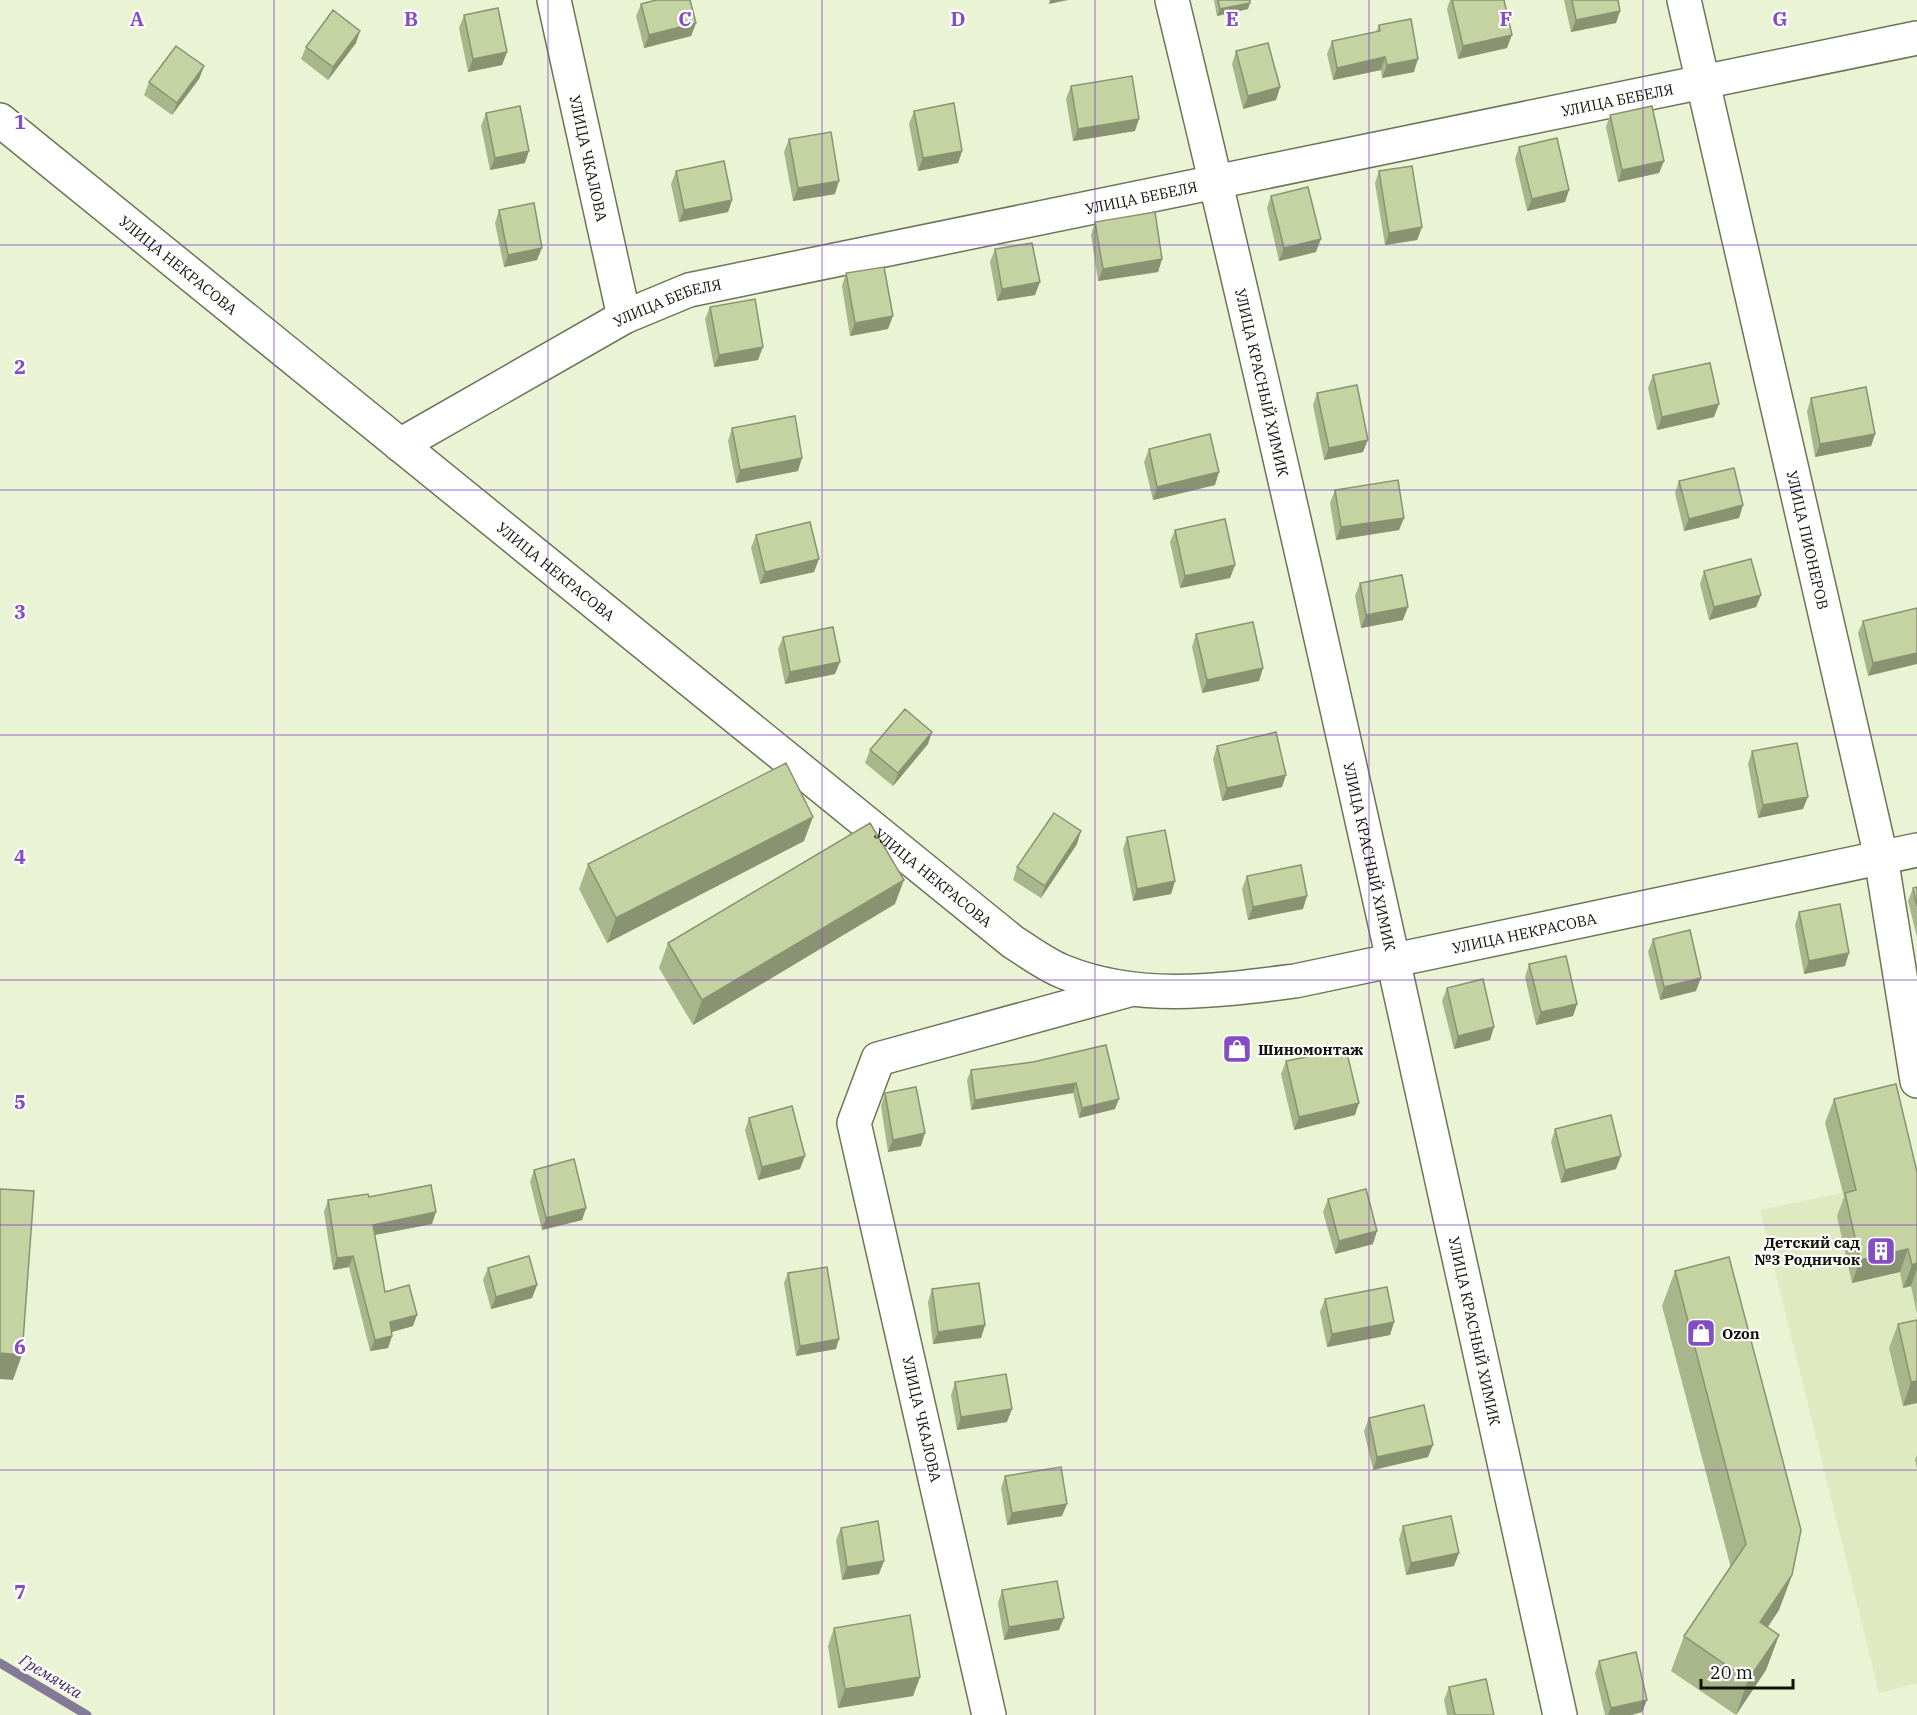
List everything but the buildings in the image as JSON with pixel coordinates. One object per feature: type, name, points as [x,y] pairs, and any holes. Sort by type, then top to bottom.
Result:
[{"type":"street","name":"УЛИЦА ЧКАЛОВА","points":[[554,0],[624,317]]},
{"type":"street","name":"УЛИЦА КРАСНЫЙ ХИМИК","points":[[1172,0],[1216,182],[1393,961],[1560,1715]]},
{"type":"street","name":"УЛИЦА ПИОНЕРОВ","points":[[1684,0],[1881,857],[1917,1081]]},
{"type":"street","name":"УЛИЦА БЕБЕЛЯ","points":[[400,445],[624,317],[689,290],[1917,38]]},
{"type":"street","name":"УЛИЦА НЕКРАСОВА","points":[[0,120],[1013,942],[1063,972],[1129,990],[1202,993],[1295,981],[1917,850]]},
{"type":"street","name":"УЛИЦА НЕКРАСОВА","points":[[854,1123],[878,1059],[1129,990]]},
{"type":"street","name":"УЛИЦА ЧКАЛОВА","points":[[854,1123],[989,1715]]},
{"type":"shaded area","points":[[1917,1177],[1917,1683],[1879,1693],[1760,1210]]},
{"type":"waterway","name":"Гремячка","points":[[0,1663],[87,1715]]},
{"type":"place","name":"Шиномонтаж","points":[[1237,1049]]},
{"type":"place","name":"Детский сад №3 Родничок","points":[[1881,1251]]},
{"type":"place","name":"Ozon","points":[[1701,1333]]}]
